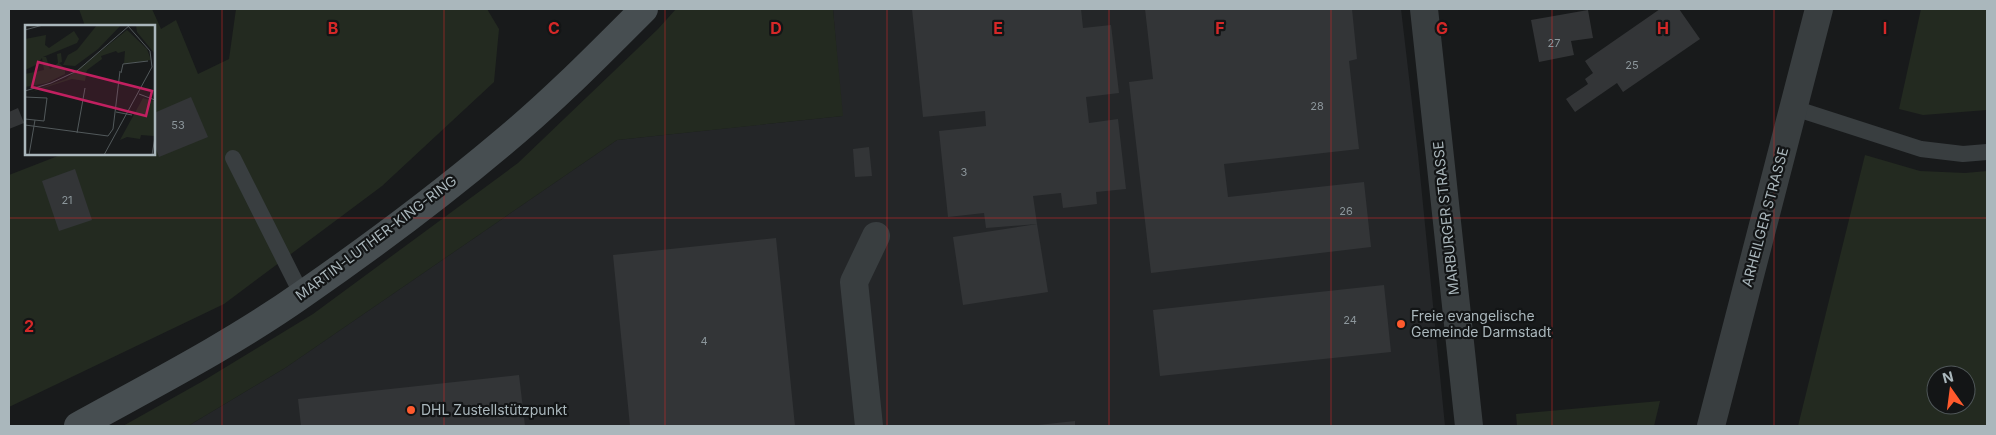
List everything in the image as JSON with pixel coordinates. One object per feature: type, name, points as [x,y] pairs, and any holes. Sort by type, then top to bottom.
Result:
[{"type":"main road","name":"MARTIN-LUTHER-KING-RING","points":[[78,426],[199,359],[302,295],[402,222],[502,143],[644,9]]},
{"type":"street","name":"MARBURGER STRASSE","points":[[1424,9],[1469,426]]},
{"type":"street","name":"ARHEILGER STRASSE","points":[[1711,426],[1819,9]]},
{"type":"street","points":[[869,426],[854,282],[876,236]]},
{"type":"lane","points":[[1794,108],[1921,149],[1963,154],[1987,152]]},
{"type":"lane","points":[[233,158],[302,295]]},
{"type":"shaded area","points":[[79,9],[152,9],[161,29],[176,20],[198,74],[229,59],[236,9],[487,9],[499,29],[494,82],[382,186],[224,304],[9,407],[9,175],[60,155],[155,155],[155,25],[85,25]]},
{"type":"shaded area","points":[[676,9],[833,9],[843,116],[617,140],[285,368],[188,426],[123,426],[203,381],[313,314],[518,163],[658,29]]},
{"type":"shaded area","points":[[833,9],[1401,9],[1418,154],[1445,426],[188,426],[285,368],[617,140],[842,116]]},
{"type":"shaded area","points":[[1921,9],[1987,9],[1987,110],[1923,115],[1899,109]]},
{"type":"shaded area","points":[[1865,155],[1920,171],[1965,173],[1987,171],[1987,426],[1798,426]]},
{"type":"shaded area","points":[[1660,401],[1654,426],[1517,426],[1516,414]]},
{"type":"building","points":[[912,9],[1081,9],[1083,28],[1111,25],[1119,93],[1086,97],[1089,123],[1118,119],[1126,189],[1096,192],[1097,204],[1063,208],[1061,193],[1033,196],[1037,224],[986,228],[984,213],[948,217],[939,131],[986,126],[985,111],[923,117]]},
{"type":"building","points":[[1145,9],[1352,9],[1357,59],[1349,61],[1359,149],[1224,164],[1228,197],[1364,182],[1371,247],[1151,273],[1129,82],[1153,79]]},
{"type":"building","points":[[1660,9],[1679,9],[1700,39],[1623,92],[1617,83],[1575,112],[1566,99],[1588,84],[1585,79],[1593,73],[1585,61]]},
{"type":"building","points":[[1588,10],[1593,38],[1571,41],[1574,55],[1539,62],[1531,20]]},
{"type":"building","points":[[191,97],[208,137],[159,157],[155,147],[155,113]]},
{"type":"building","points":[[18,108],[24,123],[9,129],[9,112]]},
{"type":"building","points":[[869,147],[872,176],[855,177],[853,149]]},
{"type":"building","points":[[75,169],[92,220],[59,231],[42,181]]},
{"type":"building","points":[[1037,224],[1048,292],[963,305],[953,237]]},
{"type":"building","points":[[776,238],[795,426],[630,426],[613,255]]},
{"type":"building","points":[[1384,285],[1391,352],[1160,376],[1153,310]]},
{"type":"building","name":"DHL Zustellstützpunkt","points":[[519,375],[525,426],[301,426],[298,399]]},
{"type":"building","points":[[1075,421],[1075,426],[1038,426],[1038,425]]},
{"type":"place","name":"Freie evangelische Gemeinde Darmstadt","points":[[1401,324]]},
{"type":"place","name":"DHL Zustellstützpunkt","points":[[411,410]]}]
